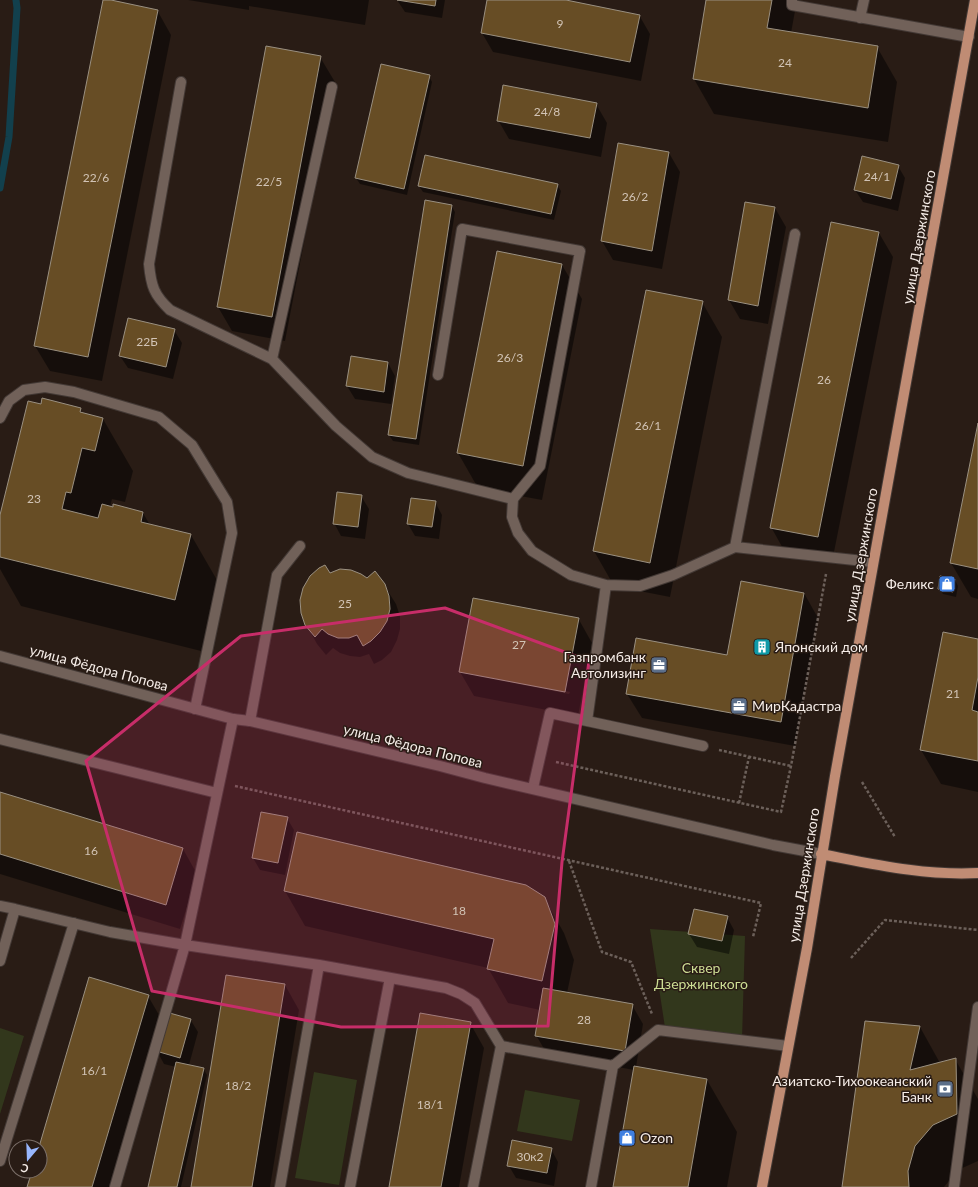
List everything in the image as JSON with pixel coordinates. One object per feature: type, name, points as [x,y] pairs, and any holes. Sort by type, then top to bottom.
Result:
[{"type":"main road","name":"улица Дзержинского","points":[[762,1187],[807,948],[821,854],[873,562],[976,0]]},
{"type":"main road","points":[[821,854],[904,869],[946,873],[978,873]]},
{"type":"street","points":[[792,0],[792,5],[969,37]]},
{"type":"street","points":[[860,18],[864,0]]},
{"type":"street","points":[[181,82],[149,264],[151,281],[159,300],[170,310],[272,359],[336,426],[372,457],[408,474],[513,499]]},
{"type":"street","points":[[272,359],[332,87]]},
{"type":"street","points":[[438,375],[462,229],[580,251],[540,466],[513,499],[512,517],[518,533],[532,551],[571,575],[606,585],[640,586],[673,575],[735,547],[873,562]]},
{"type":"street","points":[[735,547],[795,234]]},
{"type":"street","points":[[0,418],[9,401],[24,390],[44,387],[74,392],[159,417],[192,445],[227,502],[232,533],[195,709]]},
{"type":"street","points":[[250,721],[277,575],[300,546]]},
{"type":"street","points":[[587,721],[606,585]]},
{"type":"street","name":"улица Фёдора Попова","points":[[0,656],[233,719],[250,721],[485,778],[774,845],[821,854]]},
{"type":"street","points":[[533,788],[550,713],[702,746]]},
{"type":"street","points":[[115,1187],[185,945],[233,719]]},
{"type":"street","points":[[0,739],[217,793]]},
{"type":"street","points":[[0,906],[110,932],[185,945],[319,964],[446,988],[461,994],[474,1003],[501,1046],[473,1187]]},
{"type":"street","points":[[0,961],[15,909]]},
{"type":"street","points":[[0,1161],[74,923]]},
{"type":"street","points":[[280,1187],[319,964]]},
{"type":"street","points":[[350,1187],[390,978]]},
{"type":"street","points":[[954,1187],[978,1007]]},
{"type":"street","points":[[591,1187],[613,1066],[658,1030],[788,1046]]},
{"type":"street","points":[[501,1046],[613,1066]]},
{"type":"path","points":[[540,759],[781,812],[791,766],[829,557]]},
{"type":"path","points":[[702,746],[791,766]]},
{"type":"path","points":[[739,803],[750,757]]},
{"type":"path","points":[[219,782],[761,903],[753,937]]},
{"type":"path","points":[[862,782],[895,837]]},
{"type":"path","points":[[569,860],[602,952],[631,962],[658,1030]]},
{"type":"path","points":[[851,958],[885,920],[978,930]]},
{"type":"highlighted area","points":[[445,608],[589,661],[562,862],[548,1026],[341,1027],[152,991],[86,761],[241,636]]},
{"type":"green space","name":"Сквер Дзержинского","points":[[650,929],[745,936],[742,1040],[666,1034]]},
{"type":"green space","points":[[0,1028],[24,1036],[0,1114]]},
{"type":"green space","points":[[314,1072],[357,1080],[339,1185],[295,1178]]},
{"type":"green space","points":[[525,1090],[580,1100],[572,1141],[517,1131]]},
{"type":"building","points":[[103,0],[111,0],[158,10],[88,357],[34,346]]},
{"type":"building","points":[[397,0],[436,0],[435,6]]},
{"type":"building","points":[[487,0],[566,0],[640,15],[630,62],[481,33]]},
{"type":"building","points":[[706,0],[772,0],[767,28],[878,46],[868,108],[693,79]]},
{"type":"building","points":[[266,46],[321,56],[272,317],[217,307]]},
{"type":"building","points":[[381,64],[430,75],[404,189],[355,178]]},
{"type":"building","points":[[503,85],[597,103],[590,138],[497,121]]},
{"type":"building","points":[[618,143],[669,152],[652,251],[601,241]]},
{"type":"building","points":[[425,155],[558,184],[551,214],[418,186]]},
{"type":"building","points":[[862,156],[899,165],[891,199],[854,190]]},
{"type":"building","points":[[425,200],[452,205],[416,439],[388,435]]},
{"type":"building","points":[[745,202],[775,207],[758,306],[728,300]]},
{"type":"building","points":[[831,222],[879,232],[818,537],[770,528]]},
{"type":"building","points":[[497,251],[562,264],[523,466],[457,453]]},
{"type":"building","points":[[646,290],[703,301],[650,563],[593,551]]},
{"type":"building","points":[[128,318],[175,329],[166,367],[119,356]]},
{"type":"building","points":[[351,356],[388,362],[384,392],[346,386]]},
{"type":"building","points":[[42,398],[81,408],[80,412],[103,418],[95,451],[82,448],[71,493],[66,492],[62,509],[98,518],[102,504],[113,507],[113,504],[143,512],[141,522],[191,534],[175,600],[0,557],[0,515],[28,401],[41,404]]},
{"type":"building","points":[[978,423],[978,569],[950,563]]},
{"type":"building","points":[[337,492],[362,495],[358,527],[333,524]]},
{"type":"building","points":[[411,498],[436,501],[432,527],[407,524]]},
{"type":"building","points":[[325,565],[330,573],[340,569],[351,570],[367,578],[375,571],[385,584],[389,596],[390,609],[387,621],[380,632],[371,641],[363,646],[357,635],[349,638],[338,638],[328,634],[322,629],[315,637],[305,625],[301,613],[300,600],[303,588],[310,576]]},
{"type":"building","name":"Феликс","points":[[940,576],[955,579],[953,592],[938,589]]},
{"type":"building","name":"Японский дом","points":[[741,581],[804,593],[781,722],[626,694],[636,638],[727,655]]},
{"type":"building","points":[[473,598],[579,618],[565,692],[459,672]]},
{"type":"building","points":[[943,632],[978,639],[978,677],[972,710],[978,712],[978,761],[920,750]]},
{"type":"building","points":[[0,792],[183,848],[166,905],[0,854]]},
{"type":"building","points":[[261,812],[288,817],[278,863],[252,858]]},
{"type":"building","points":[[297,832],[526,885],[545,897],[555,924],[542,981],[487,969],[494,939],[284,891]]},
{"type":"building","points":[[694,909],[728,916],[722,941],[688,934]]},
{"type":"building","points":[[226,975],[285,984],[252,1187],[191,1187]]},
{"type":"building","points":[[89,977],[149,995],[92,1187],[27,1187],[30,1179],[48,1179],[48,1139],[41,1139]]},
{"type":"building","points":[[543,988],[633,1004],[625,1051],[535,1036]]},
{"type":"building","points":[[166,1012],[191,1019],[180,1058],[156,1051]]},
{"type":"building","points":[[420,1013],[471,1022],[441,1187],[389,1187]]},
{"type":"building","points":[[865,1021],[920,1026],[910,1070],[956,1058],[957,1114],[933,1125],[915,1146],[908,1171],[909,1187],[842,1187]]},
{"type":"building","points":[[176,1062],[204,1068],[177,1187],[148,1187]]},
{"type":"building","points":[[634,1066],[707,1079],[688,1187],[613,1187]]},
{"type":"building","points":[[512,1140],[552,1148],[547,1173],[507,1166]]},
{"type":"waterway","points":[[0,188],[9,137],[17,8],[16,0]]},
{"type":"place","name":"Феликс","points":[[947,584]]},
{"type":"place","name":"Японский дом","points":[[762,647]]},
{"type":"place","name":"Газпромбанк Автолизинг","points":[[659,665]]},
{"type":"place","name":"МирКадастра","points":[[739,706]]},
{"type":"place","name":"Азиатско-Тихоокеанский Банк","points":[[945,1089]]},
{"type":"place","name":"Ozon","points":[[627,1138]]}]
